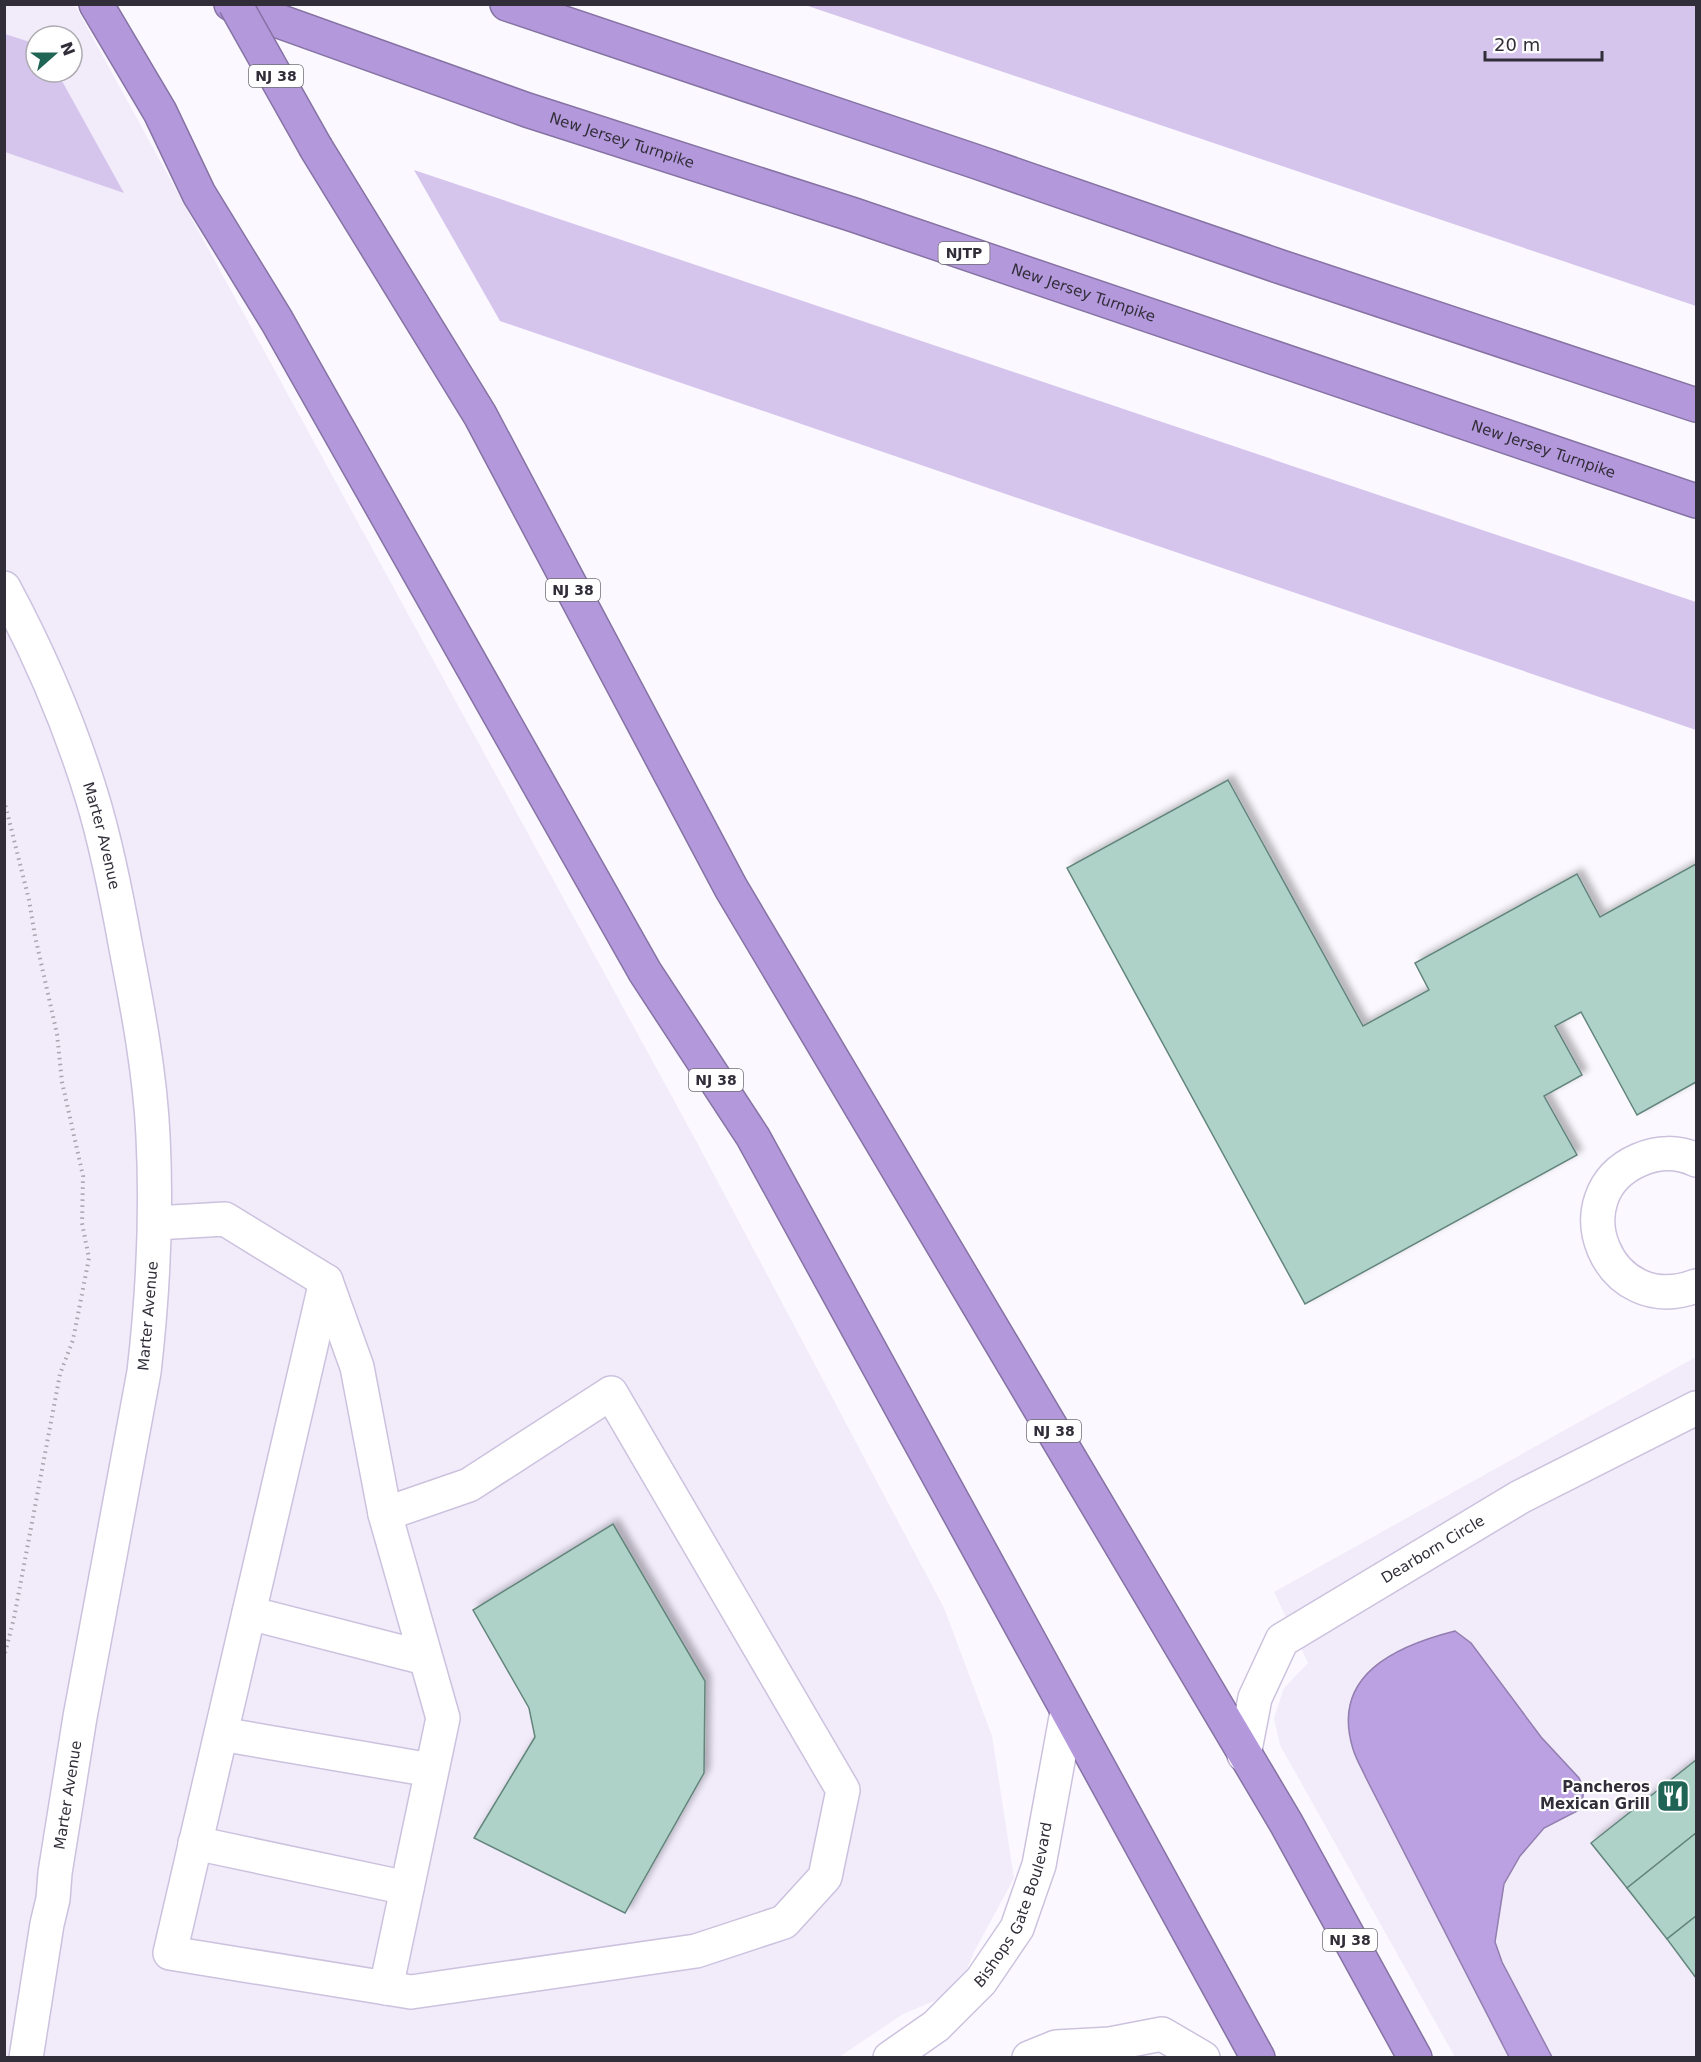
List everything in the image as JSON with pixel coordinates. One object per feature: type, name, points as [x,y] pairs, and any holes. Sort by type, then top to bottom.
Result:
[{"type":"highway","name":"NJ 38","points":[[96,4],[160,112],[200,194],[277,321],[645,972],[753,1137],[1258,2058]]},
{"type":"highway","name":"NJ 38","points":[[233,4],[316,148],[480,415],[731,888],[1286,1823],[1415,2058]]},
{"type":"highway","name":"New Jersey Turnpike","points":[[233,4],[527,110],[864,219],[1696,501]]},
{"type":"highway","points":[[507,4],[1281,267],[1696,405]]},
{"type":"street","name":"Marter Avenue","points":[[4,588],[42,666],[70,731],[92,798],[110,867],[136,1003],[147,1070],[153,1135],[154,1223],[150,1315],[144,1372],[80,1717],[26,2058]]},
{"type":"street","points":[[1696,1160],[1672,1153],[1649,1155],[1629,1164],[1612,1180],[1601,1200],[1597,1223],[1601,1245],[1611,1265],[1629,1281],[1650,1291],[1673,1293],[1696,1286]]},
{"type":"street","points":[[154,1223],[225,1219],[326,1281],[357,1367],[385,1514],[443,1718],[386,1988]]},
{"type":"street","points":[[326,1281],[170,1953],[411,1992],[696,1951],[784,1922],[825,1877],[843,1790],[611,1393],[469,1485],[385,1514]]},
{"type":"street","name":"Dearborn Circle","points":[[1244,1755],[1255,1698],[1282,1640],[1520,1497],[1696,1408]]},
{"type":"street","points":[[249,1613],[425,1658]]},
{"type":"street","name":"Bishops Gate Boulevard","points":[[890,2058],[936,2026],[981,1981],[1017,1928],[1039,1865],[1067,1712]]},
{"type":"street","points":[[220,1734],[431,1770]]},
{"type":"street","points":[[195,1844],[407,1888]]},
{"type":"street","points":[[1029,2058],[1056,2046],[1110,2044],[1162,2034],[1203,2058]]},
{"type":"path","points":[[4,800],[27,890],[57,1034],[62,1082],[83,1176],[82,1222],[89,1258],[73,1340],[60,1374],[4,1657]]},
{"type":"shaded area","points":[[66,4],[76,7],[694,1137],[944,1608],[992,1736],[1014,1878],[974,1952],[958,1991],[903,2014],[839,2057],[5,2058],[4,5]]},
{"type":"shaded area","points":[[805,5],[1696,5],[1696,306]]},
{"type":"shaded area","points":[[5,34],[24,40],[24,84],[64,84],[124,193],[5,152]]},
{"type":"shaded area","points":[[414,170],[1696,602],[1696,730],[500,321]]},
{"type":"shaded area","points":[[1696,1357],[1696,2057],[1455,2057],[1280,1745],[1274,1718],[1284,1688],[1308,1663],[1274,1592]]},
{"type":"shaded area","points":[[1455,1631],[1471,1643],[1541,1737],[1579,1778],[1584,1789],[1581,1809],[1544,1828],[1520,1856],[1504,1884],[1495,1942],[1502,1962],[1552,2057],[1509,2057],[1353,1749],[1348,1723],[1351,1701],[1360,1683],[1373,1668],[1391,1655],[1411,1645]]},
{"type":"building","points":[[1228,780],[1363,1026],[1429,990],[1415,963],[1577,874],[1600,917],[1696,864],[1696,1082],[1637,1115],[1581,1012],[1555,1026],[1582,1075],[1544,1096],[1577,1155],[1305,1304],[1067,868]]},
{"type":"building","points":[[613,1524],[705,1681],[704,1773],[625,1913],[474,1838],[535,1737],[529,1708],[473,1610]]},
{"type":"building","name":"Pancheros Mexican Grill","points":[[1696,1760],[1696,1833],[1627,1888],[1591,1843]]},
{"type":"building","points":[[1696,1833],[1696,1916],[1667,1939],[1627,1888]]},
{"type":"building","points":[[1696,1916],[1696,1978],[1667,1939]]},
{"type":"place","name":"Pancheros Mexican Grill","points":[[1673,1796]]}]
